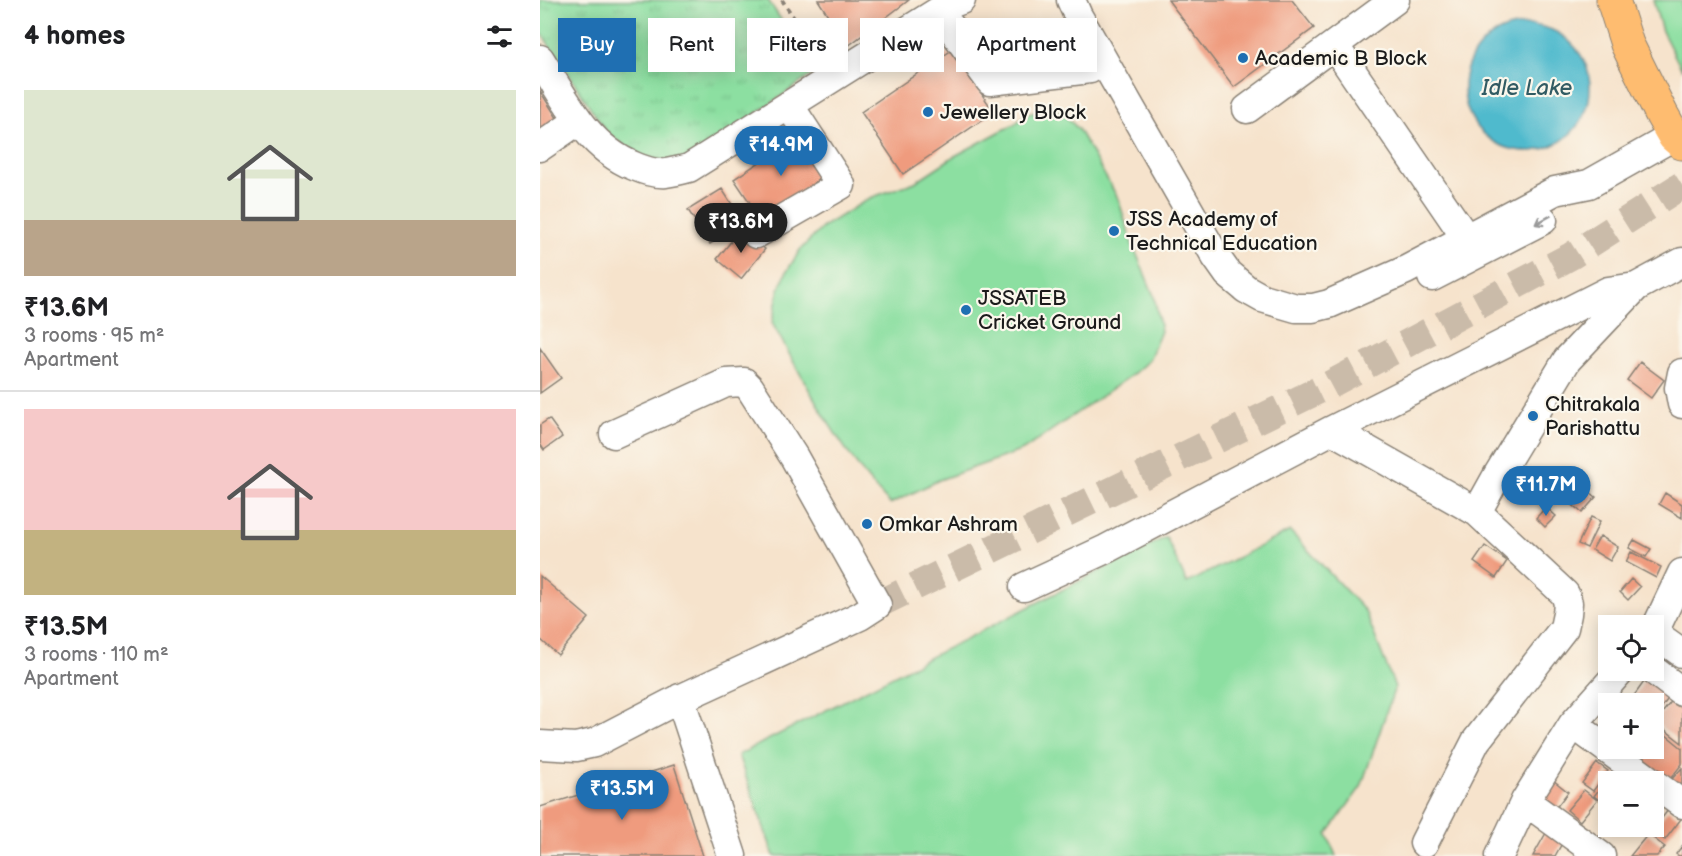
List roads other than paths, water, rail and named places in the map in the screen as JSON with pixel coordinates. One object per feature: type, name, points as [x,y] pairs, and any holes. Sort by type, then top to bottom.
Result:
[{"type":"main road","points":[[1613,0],[1627,44],[1678,140]]},
{"type":"street","points":[[1054,0],[1061,18]]},
{"type":"street","points":[[1071,0],[1216,256],[1228,274],[1246,289],[1259,306],[1283,324],[1313,326],[1330,324],[1472,247],[1568,206],[1588,184],[1678,140]]},
{"type":"street","points":[[1248,109],[1395,0]]},
{"type":"street","points":[[540,58],[578,121],[599,145],[623,162],[648,171],[665,173],[689,168],[950,5]]},
{"type":"street","points":[[1334,45],[1472,247]]},
{"type":"street","points":[[985,72],[990,81],[1065,72]]},
{"type":"street","points":[[1092,72],[1206,266],[1224,291],[1242,307],[1259,306]]},
{"type":"street","points":[[756,234],[841,185],[789,105]]},
{"type":"street","points":[[540,147],[578,121]]},
{"type":"street","points":[[1477,512],[1567,360],[1636,287],[1682,262]]},
{"type":"street","points":[[1024,586],[1106,549],[1332,430],[1608,291],[1636,287]]},
{"type":"street","points":[[1682,373],[1679,388],[1682,404]]},
{"type":"street","points":[[540,745],[576,747],[594,743],[680,698],[860,616],[877,605],[794,457],[744,382],[726,383],[614,434]]},
{"type":"street","points":[[1332,430],[1477,512],[1565,594],[1568,603],[1564,628],[1476,741],[1424,843]]},
{"type":"street","points":[[1663,615],[1682,573]]},
{"type":"street","points":[[1664,641],[1682,653]]},
{"type":"street","points":[[1664,678],[1682,692]]},
{"type":"street","points":[[1499,856],[1525,801],[1573,724],[1611,681]]},
{"type":"street","points":[[680,698],[732,856]]},
{"type":"street","points":[[1573,724],[1637,771]]},
{"type":"street","points":[[1664,791],[1682,804]]},
{"type":"street","points":[[1525,801],[1601,856]]},
{"type":"water","name":"Idle Lake","points":[[1527,25],[1551,30],[1571,44],[1585,64],[1590,88],[1585,112],[1571,132],[1551,146],[1527,151],[1503,146],[1483,132],[1469,112],[1464,88],[1469,64],[1483,44],[1503,30]]},
{"type":"tunnel","points":[[877,605],[1327,386],[1571,256],[1682,185]]},
{"type":"place","name":"Academic B Block","points":[[1243,58]]},
{"type":"place","name":"Jewellery Block","points":[[928,112]]},
{"type":"place","name":"JSS Academy of Technical Education","points":[[1114,231]]},
{"type":"place","name":"JSSATEB Cricket Ground","points":[[966,310]]},
{"type":"place","name":"Chitrakala Parishattu","points":[[1533,416]]},
{"type":"place","name":"Omkar Ashram","points":[[867,524]]}]
